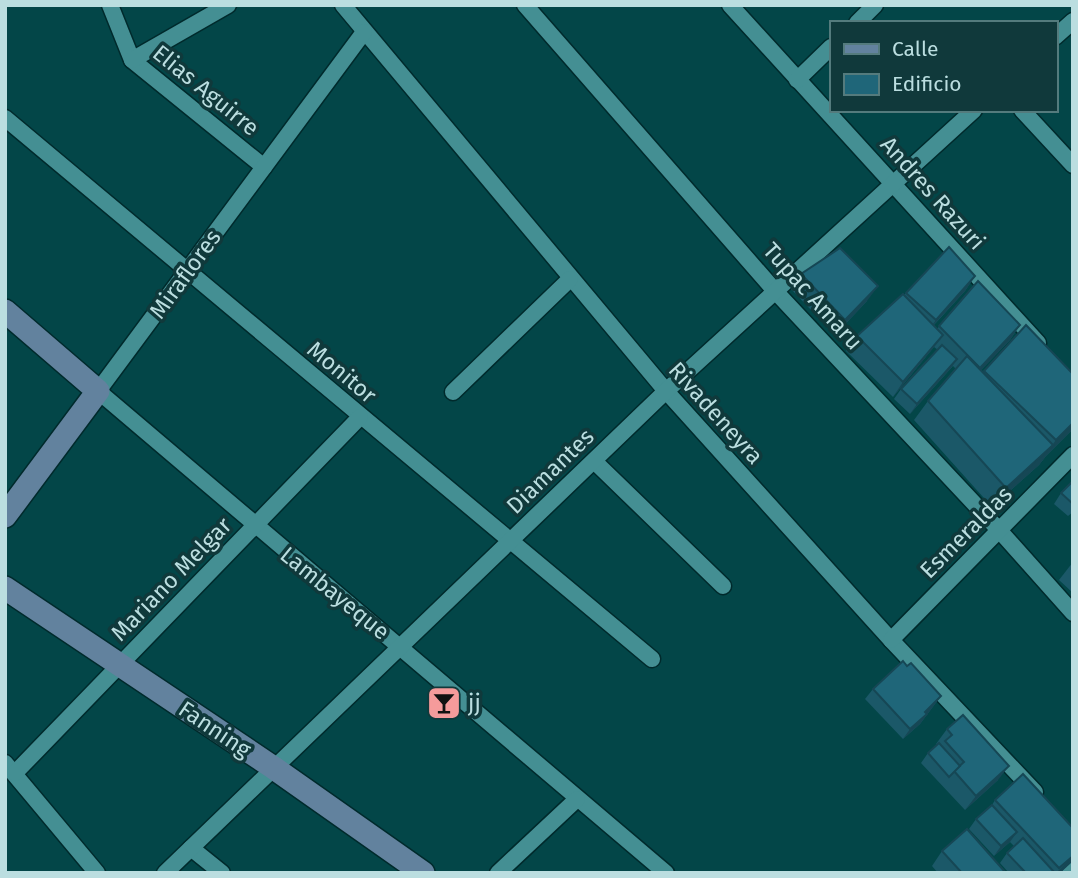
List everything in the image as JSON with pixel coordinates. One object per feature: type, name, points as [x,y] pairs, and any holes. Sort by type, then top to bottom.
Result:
[{"type":"street","name":"Elias Aguirre","points":[[110,5],[132,60],[264,167]]},
{"type":"street","points":[[132,60],[228,5]]},
{"type":"street","name":"Rivadeneyra","points":[[342,5],[666,391],[891,640],[1048,806]]},
{"type":"street","name":"Tupac Amaru","points":[[525,5],[776,292],[1073,613]]},
{"type":"street","name":"Andres Razuri","points":[[730,5],[1045,350]]},
{"type":"street","points":[[859,21],[875,5]]},
{"type":"street","points":[[1057,35],[1073,21]]},
{"type":"street","name":"Miraflores","points":[[5,516],[364,32]]},
{"type":"street","points":[[797,80],[830,48]]},
{"type":"street","name":"Diamantes","points":[[165,873],[666,391],[972,112]]},
{"type":"street","points":[[1024,112],[1073,164]]},
{"type":"street","name":"Monitor","points":[[5,118],[652,659]]},
{"type":"street","points":[[453,392],[570,279]]},
{"type":"street","name":"Lambayeque","points":[[5,312],[666,873]]},
{"type":"street","name":"Mariano Melgar","points":[[10,768],[120,665],[360,417]]},
{"type":"street","name":"Esmeraldas","points":[[891,640],[1073,455]]},
{"type":"street","points":[[594,461],[723,586]]},
{"type":"street","name":"Fanning","points":[[5,588],[274,768],[423,873]]},
{"type":"street","points":[[10,768],[97,873]]},
{"type":"street","points":[[498,873],[577,799]]},
{"type":"street","points":[[191,848],[222,873]]},
{"type":"building","points":[[949,247],[975,276],[936,320],[906,293]]},
{"type":"building","points":[[840,248],[878,286],[845,320],[801,274]]},
{"type":"building","points":[[978,281],[1020,325],[980,368],[939,326]]},
{"type":"building","points":[[903,294],[943,335],[903,382],[857,336]]},
{"type":"building","points":[[1026,325],[1073,374],[1073,423],[1056,440],[984,371]]},
{"type":"building","points":[[942,345],[957,359],[917,404],[901,389]]},
{"type":"building","points":[[967,356],[1053,445],[1006,488],[928,401]]},
{"type":"building","points":[[1073,481],[1073,504],[1061,493]]},
{"type":"building","points":[[903,661],[907,666],[911,663],[941,696],[925,712],[927,714],[910,729],[873,689]]},
{"type":"building","points":[[963,715],[1009,766],[976,796],[954,771],[964,762],[945,741],[952,735],[947,729]]},
{"type":"building","points":[[939,743],[960,766],[949,777],[928,753]]},
{"type":"building","points":[[1023,774],[1073,828],[1073,856],[1059,868],[995,800]]},
{"type":"building","points":[[992,805],[1017,832],[1001,846],[976,819]]},
{"type":"building","points":[[967,829],[1006,873],[962,873],[942,851]]},
{"type":"building","points":[[1023,838],[1055,873],[1026,873],[1007,853]]},
{"type":"place","name":"jj","points":[[444,703]]}]
